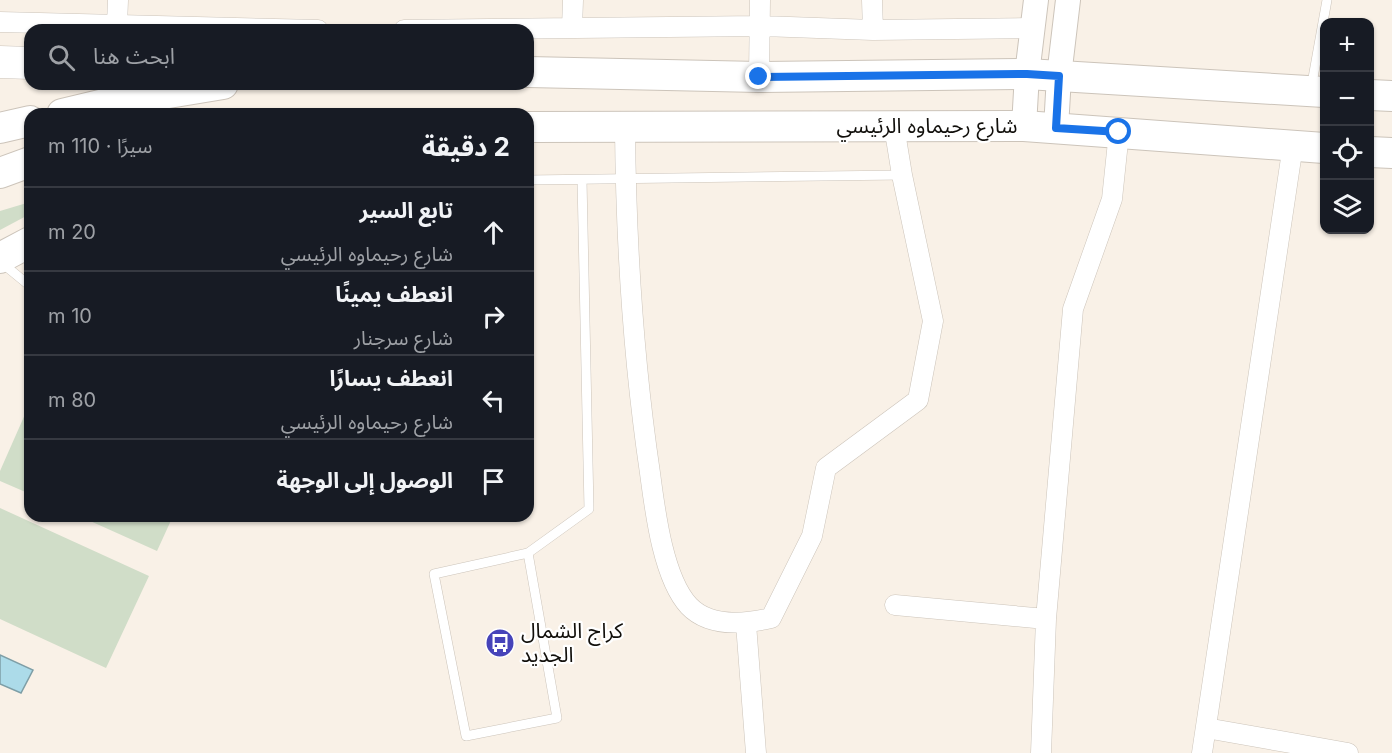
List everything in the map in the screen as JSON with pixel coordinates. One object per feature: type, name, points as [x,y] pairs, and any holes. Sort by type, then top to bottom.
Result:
[{"type":"highway","points":[[0,62],[24,63]]},
{"type":"main road","points":[[534,72],[759,77],[1027,74],[1318,92]]},
{"type":"main road","points":[[90,108],[188,90]]},
{"type":"main road","points":[[1374,95],[1392,96]]},
{"type":"main road","points":[[0,129],[24,123]]},
{"type":"main road","name":"شارع رحيماوه الرئيسي","points":[[534,127],[1024,126],[1320,148]]},
{"type":"main road","points":[[1374,152],[1392,153]]},
{"type":"main road","points":[[0,173],[24,164]]},
{"type":"main road","points":[[0,260],[24,246]]},
{"type":"street","points":[[117,24],[118,0]]},
{"type":"street","points":[[572,28],[573,0]]},
{"type":"street","points":[[759,77],[760,0]]},
{"type":"street","points":[[872,0],[873,30]]},
{"type":"street","points":[[1024,126],[1031,28],[1036,0]]},
{"type":"street","points":[[1056,128],[1059,76],[1068,0]]},
{"type":"street","points":[[0,22],[78,24]]},
{"type":"street","points":[[534,28],[760,26],[873,30],[1031,28]]},
{"type":"street","points":[[625,128],[630,293],[641,414],[659,528],[676,588],[691,608],[714,621],[746,624],[771,618],[813,536],[826,468],[918,400],[933,321],[894,126]]},
{"type":"street","points":[[1041,753],[1046,618],[1073,309],[1112,199],[1119,132]]},
{"type":"street","points":[[1202,753],[1293,146]]},
{"type":"street","points":[[895,605],[1046,618]]},
{"type":"street","points":[[746,624],[756,753]]},
{"type":"street","points":[[1206,728],[1348,753]]},
{"type":"lane","points":[[1318,92],[1327,0]]},
{"type":"lane","points":[[534,180],[902,175]]},
{"type":"lane","points":[[528,553],[557,718],[466,736],[434,574],[528,553],[589,509],[582,180]]},
{"type":"lane","points":[[0,260],[24,281]]},
{"type":"green space","points":[[24,204],[24,217],[0,230],[0,211]]},
{"type":"green space","points":[[24,417],[24,491],[0,481],[0,471]]},
{"type":"green space","points":[[0,508],[24,519],[24,522],[31,522],[149,576],[106,668],[0,619]]},
{"type":"green space","points":[[92,522],[170,522],[157,551]]},
{"type":"water","points":[[0,655],[33,670],[21,693],[0,684]]},
{"type":"place","name":"كراج الشمال الجديد","points":[[500,643]]},
{"type":"route","points":[[759,77],[1027,74],[1059,76],[1056,128],[1119,132]]}]
